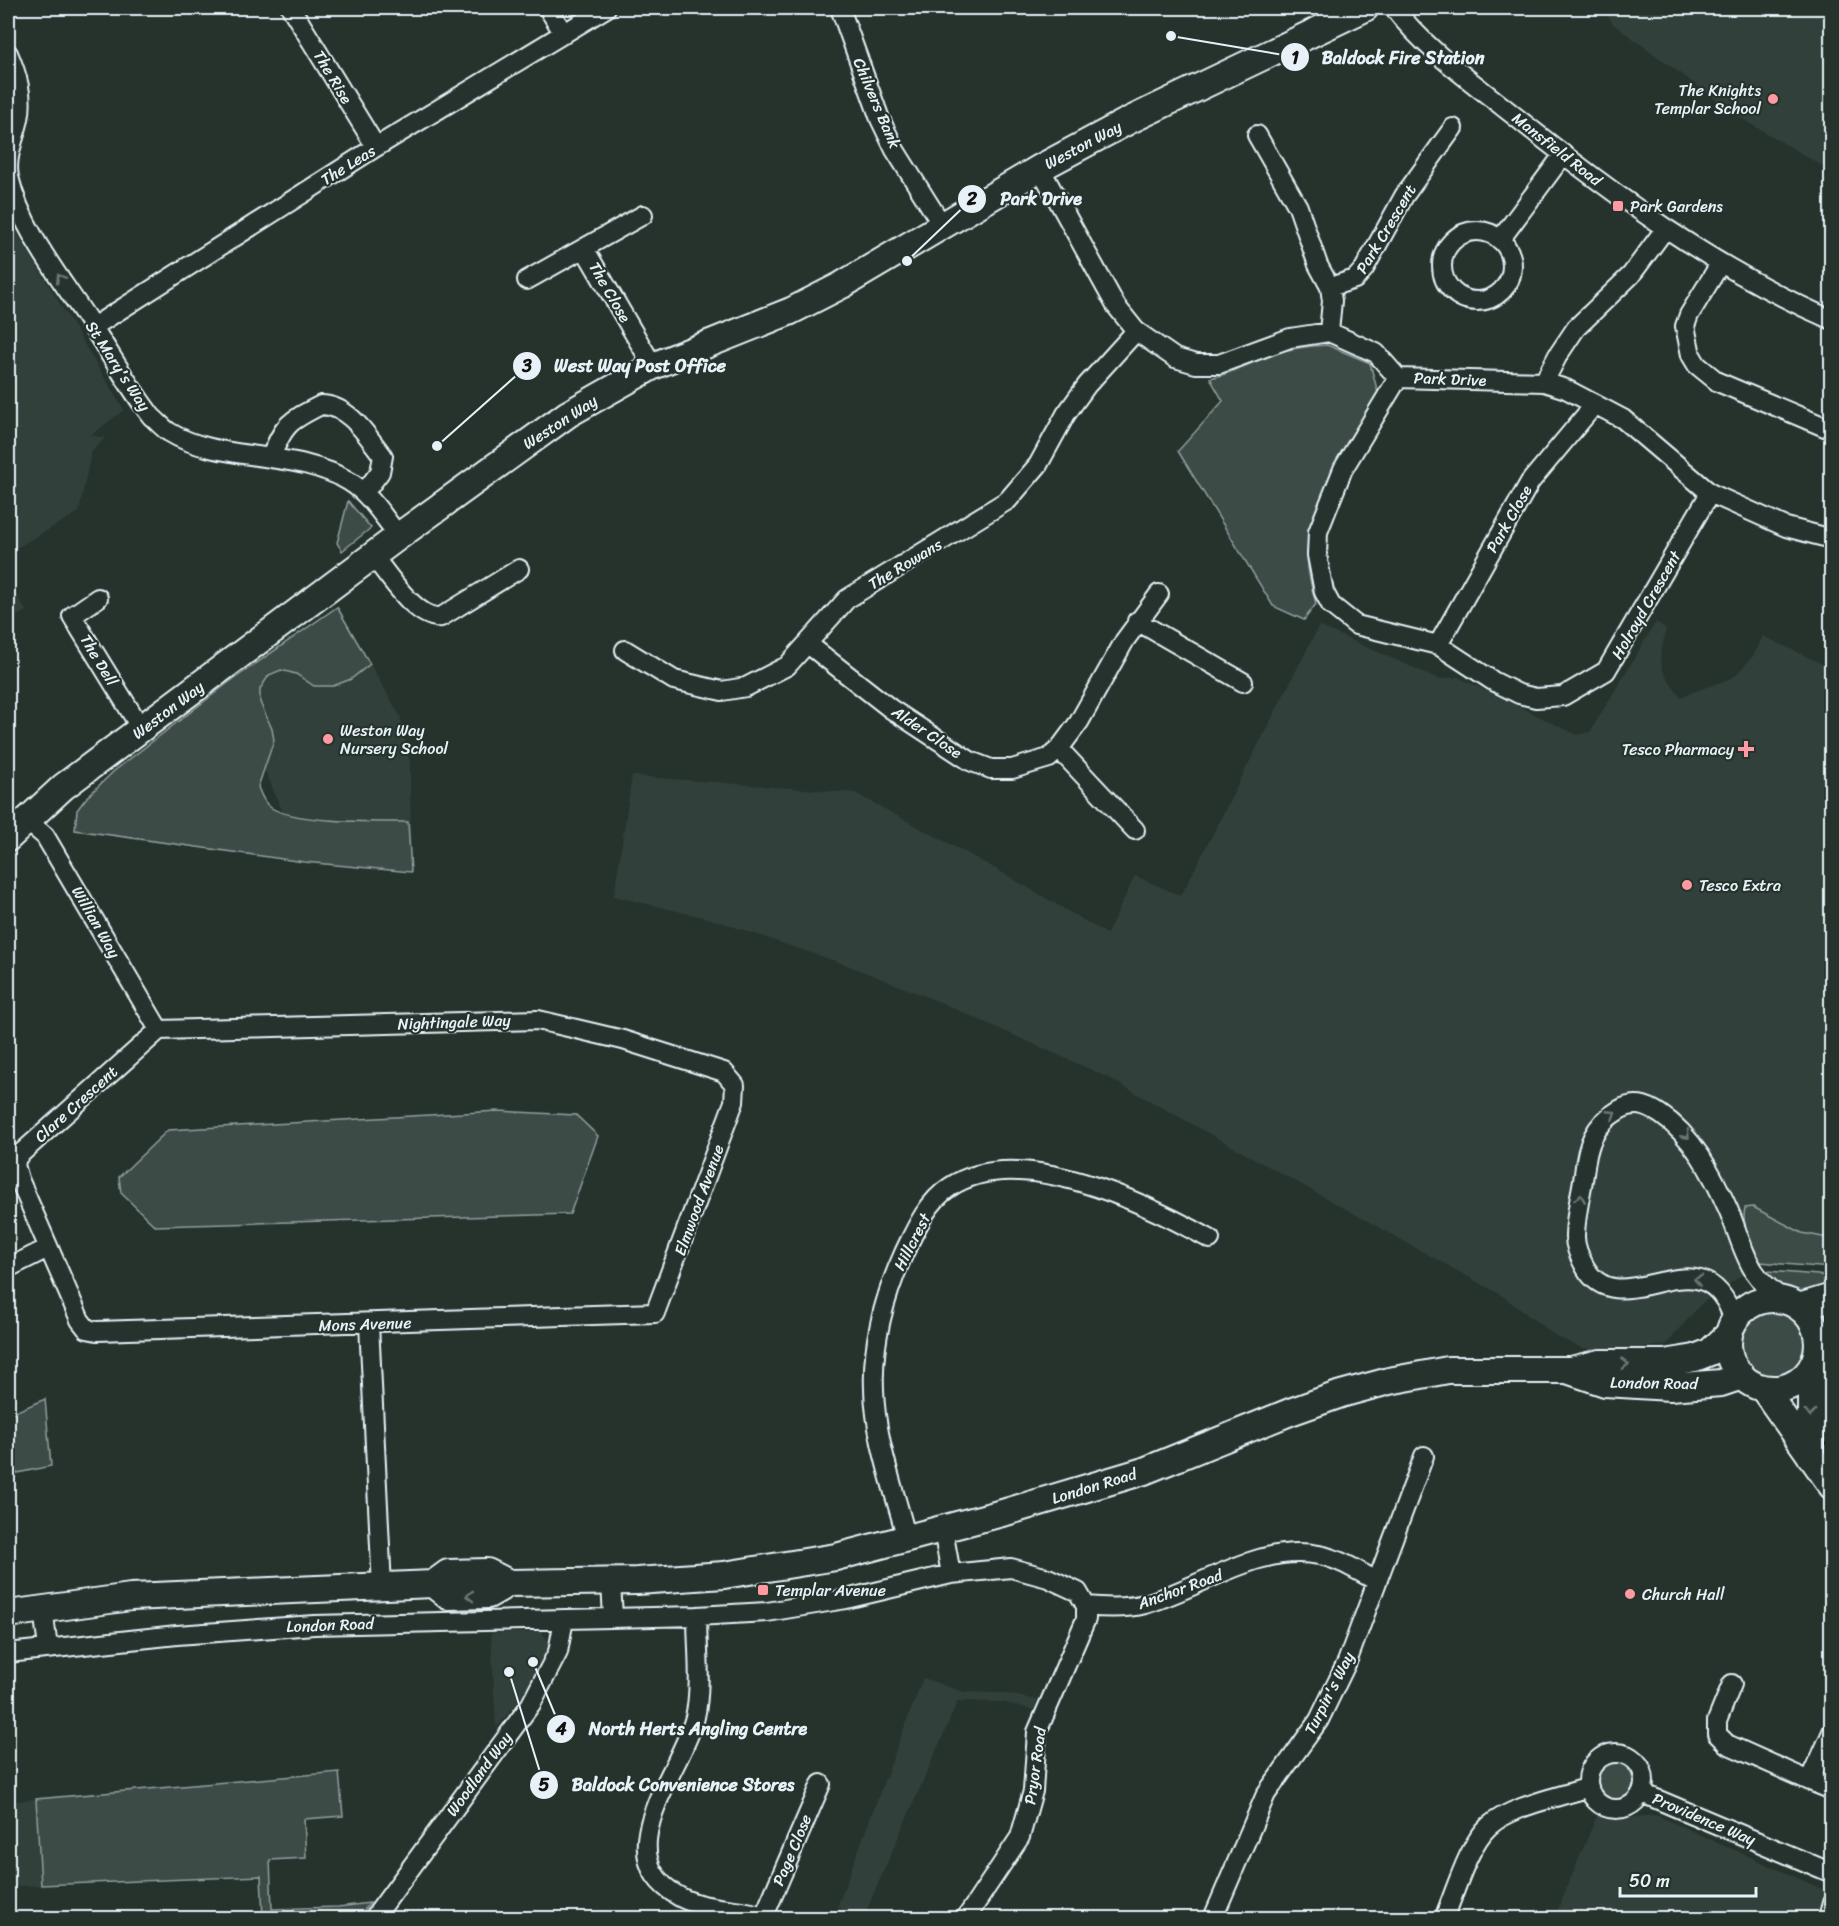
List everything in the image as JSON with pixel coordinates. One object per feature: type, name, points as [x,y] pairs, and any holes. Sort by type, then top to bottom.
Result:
[{"type":"main road","name":"Weston Way","points":[[8,838],[17,814],[63,787],[142,730],[399,536],[568,414],[653,366],[791,311],[842,285],[1040,168],[1128,121],[1365,8]]},
{"type":"main road","points":[[1832,1297],[1791,1303],[1769,1299],[1755,1302],[1743,1310],[1732,1327],[1728,1349],[1733,1364],[1752,1382],[1832,1486]]},
{"type":"main road","points":[[1791,1303],[1812,1320],[1818,1336],[1814,1361],[1811,1457]]},
{"type":"main road","name":"London Road","points":[[8,1614],[142,1597],[433,1584],[448,1573],[487,1572],[510,1583],[611,1582],[724,1575],[784,1567],[907,1540],[1144,1471],[1290,1412],[1389,1381],[1448,1370],[1568,1370],[1600,1364],[1664,1363],[1695,1358],[1710,1352],[1732,1327]]},
{"type":"main road","points":[[1752,1382],[1781,1389],[1798,1382],[1814,1361],[1832,1330]]},
{"type":"main road","name":"London Road","points":[[1568,1370],[1605,1383],[1670,1387],[1752,1382]]},
{"type":"street","name":"The Rise","points":[[291,8],[375,147]]},
{"type":"street","points":[[548,8],[564,33]]},
{"type":"street","name":"The Leas","points":[[93,327],[375,147],[606,8]]},
{"type":"street","name":"Chilvers Bank","points":[[840,8],[880,119],[895,150],[942,225]]},
{"type":"street","name":"Mansfield Road","points":[[1394,8],[1420,36],[1563,155],[1665,229],[1719,264],[1790,302],[1832,320]]},
{"type":"street","name":"St Mary's Way","points":[[8,53],[17,74],[21,99],[19,118],[9,152],[9,177],[40,245],[141,403],[169,432],[196,443],[324,470],[348,481],[364,493],[399,536]]},
{"type":"street","name":"Park Crescent","points":[[1330,287],[1350,281],[1361,274],[1404,196],[1453,128]]},
{"type":"street","points":[[1040,168],[1116,306],[1136,331],[1175,358],[1207,365],[1229,362],[1290,338],[1329,332],[1332,302],[1330,287],[1318,265],[1298,207],[1257,135]]},
{"type":"street","points":[[1500,240],[1563,155]]},
{"type":"street","name":"The Close","points":[[527,280],[643,215]]},
{"type":"street","points":[[1544,382],[1557,355],[1576,328],[1614,294],[1665,229]]},
{"type":"street","name":"The Close","points":[[584,248],[653,366]]},
{"type":"street","points":[[1719,264],[1685,326],[1691,355],[1697,365],[1718,382],[1832,430]]},
{"type":"street","name":"The Rowans","points":[[625,650],[674,680],[722,691],[746,687],[787,666],[848,599],[1008,500],[1038,465],[1066,414],[1087,385],[1136,331]]},
{"type":"street","name":"Park Drive","points":[[1329,332],[1376,353],[1398,378],[1544,382],[1566,389],[1623,419],[1710,493],[1786,527],[1832,538]]},
{"type":"street","name":"Holroyd Crescent","points":[[1398,378],[1343,469],[1318,532],[1317,555],[1320,576],[1331,605],[1356,625],[1438,645],[1493,681],[1519,694],[1550,699],[1576,691],[1606,671],[1618,656],[1710,493]]},
{"type":"street","name":"Park Close","points":[[1438,645],[1519,500],[1549,456],[1595,404]]},
{"type":"street","points":[[271,457],[281,430],[290,422],[321,405],[338,409],[359,426],[382,456],[380,472],[364,493]]},
{"type":"street","points":[[373,556],[413,605],[424,615],[434,618],[441,617],[519,569]]},
{"type":"street","name":"Alder Close","points":[[808,644],[891,709],[970,761],[991,769],[1012,769],[1050,758],[1059,749],[1079,722],[1137,621],[1159,594]]},
{"type":"street","name":"The Dell","points":[[98,598],[72,616],[142,730]]},
{"type":"street","points":[[1137,621],[1243,682]]},
{"type":"street","points":[[1059,749],[1135,830]]},
{"type":"street","name":"Willian Way","points":[[17,814],[45,836],[159,1030]]},
{"type":"street","name":"Nightingale Way","points":[[159,1030],[538,1020],[623,1040],[724,1072],[735,1084]]},
{"type":"street","name":"Clare Crescent","points":[[80,1320],[19,1179],[15,1165],[17,1156],[159,1030]]},
{"type":"street","name":"Elmwood Avenue","points":[[655,1313],[734,1102],[735,1084]]},
{"type":"street","points":[[1732,1327],[1723,1297],[1707,1281],[1692,1277],[1631,1288],[1603,1286],[1588,1272],[1579,1256],[1575,1238],[1586,1158],[1592,1134],[1605,1118],[1623,1108],[1638,1104],[1646,1105],[1676,1125],[1691,1140],[1728,1208],[1754,1271],[1767,1288],[1791,1303]]},
{"type":"street","name":"Hillcrest","points":[[907,1540],[878,1423],[874,1391],[874,1362],[878,1327],[889,1291],[915,1230],[936,1199],[949,1187],[968,1178],[998,1173],[1034,1172],[1087,1184],[1140,1201],[1210,1239]]},
{"type":"street","points":[[8,1268],[48,1248]]},
{"type":"street","name":"Mons Avenue","points":[[80,1320],[87,1329],[97,1331],[655,1313]]},
{"type":"street","points":[[369,1324],[382,1587]]},
{"type":"street","name":"Turpin's Way","points":[[1213,1918],[1266,1794],[1319,1720],[1343,1672],[1424,1456]]},
{"type":"street","points":[[943,1530],[951,1574],[1011,1568],[1070,1587],[1078,1592],[1086,1606]]},
{"type":"street","name":"Anchor Road","points":[[1086,1606],[1119,1608],[1146,1604],[1231,1570],[1284,1554],[1322,1555],[1377,1581]]},
{"type":"street","name":"London Road","points":[[8,1653],[314,1625],[697,1616],[806,1607],[951,1574]]},
{"type":"street","points":[[611,1582],[613,1618]]},
{"type":"street","name":"Pryor Road","points":[[966,1918],[1020,1837],[1033,1791],[1037,1732],[1081,1635],[1086,1619],[1086,1606]]},
{"type":"street","points":[[43,1610],[48,1648]]},
{"type":"street","name":"Page Close","points":[[697,1616],[695,1718],[650,1818],[646,1838],[647,1853],[655,1873],[680,1897],[720,1910],[746,1911],[766,1917],[821,1784]]},
{"type":"street","name":"Woodland Way","points":[[374,1918],[531,1704],[558,1653],[564,1619]]},
{"type":"street","points":[[1732,1684],[1717,1720],[1717,1734],[1727,1744],[1832,1790]]},
{"type":"street","points":[[1810,1781],[1832,1732]]},
{"type":"street","name":"Providence Way","points":[[1620,1753],[1636,1761],[1642,1770],[1644,1782],[1642,1793],[1633,1804],[1622,1809],[1611,1809],[1600,1804],[1589,1787],[1588,1778],[1595,1762],[1604,1755],[1620,1753]]},
{"type":"street","points":[[1444,1918],[1475,1845],[1490,1825],[1516,1811],[1589,1787]]},
{"type":"street","name":"Providence Way","points":[[1642,1793],[1832,1873]]},
{"type":"street","points":[[1828,1918],[1832,1903]]},
{"type":"shaded area","name":"The Knights Templar School","points":[[1602,8],[1831,8],[1831,171],[1744,120],[1613,24]]},
{"type":"shaded area","points":[[8,218],[124,410],[91,435],[105,438],[91,452],[79,512],[8,553]]},
{"type":"shaded area","points":[[1327,345],[1370,363],[1378,393],[1338,463],[1313,519],[1307,561],[1316,604],[1304,620],[1273,606],[1178,451],[1223,401],[1210,378],[1276,353]]},
{"type":"shaded area","points":[[348,501],[371,528],[342,551],[337,543]]},
{"type":"shaded area","points":[[8,581],[26,611],[8,621]]},
{"type":"shaded area","name":"Weston Way Nursery School","points":[[337,607],[400,716],[410,763],[411,872],[304,862],[228,683]]},
{"type":"shaded area","points":[[337,607],[370,664],[351,679],[333,686],[314,686],[296,674],[281,670],[269,675],[260,689],[260,702],[272,729],[274,740],[258,787],[270,807],[297,816],[315,819],[408,822],[411,872],[304,862],[75,830],[77,810],[114,771],[228,683]]},
{"type":"shaded area","points":[[1656,622],[1666,629],[1660,658],[1663,671],[1680,697],[1734,677],[1754,655],[1763,636],[1831,668],[1831,1268],[1760,1262],[1700,1305],[1666,1345],[1616,1350],[1582,1348],[1557,1337],[1501,1295],[1107,1077],[940,1002],[847,965],[711,919],[614,896],[632,776],[855,793],[996,869],[1107,934],[1135,876],[1181,896],[1319,626],[1439,679],[1458,677],[1577,735],[1590,732]]},
{"type":"shaded area","points":[[498,1111],[576,1115],[598,1136],[570,1214],[155,1226],[121,1193],[119,1177],[168,1130]]},
{"type":"shaded area","points":[[1753,1207],[1802,1233],[1828,1238],[1831,1236],[1831,1268],[1760,1262],[1750,1243],[1744,1222],[1745,1208]]},
{"type":"shaded area","points":[[1767,1271],[1831,1276],[1831,1289],[1796,1292],[1782,1287],[1765,1274]]},
{"type":"shaded area","points":[[1776,1311],[1789,1314],[1800,1321],[1807,1332],[1810,1345],[1807,1358],[1800,1369],[1789,1376],[1776,1379],[1763,1376],[1752,1369],[1745,1358],[1742,1345],[1745,1332],[1752,1321],[1763,1314]]},
{"type":"shaded area","points":[[45,1399],[51,1466],[8,1475],[8,1415]]},
{"type":"shaded area","points":[[542,1632],[549,1643],[545,1659],[528,1690],[496,1728],[491,1633]]},
{"type":"shaded area","points":[[923,1678],[963,1692],[1002,1693],[1037,1700],[1034,1710],[1002,1702],[958,1701],[863,1918],[837,1907]]},
{"type":"shaded area","points":[[1613,1762],[1621,1763],[1627,1768],[1632,1774],[1632,1790],[1627,1796],[1621,1801],[1613,1802],[1605,1801],[1599,1796],[1594,1790],[1593,1782],[1594,1774],[1599,1768],[1605,1763]]},
{"type":"shaded area","points":[[339,1772],[343,1816],[304,1819],[306,1858],[270,1860],[272,1909],[338,1907],[370,1903],[358,1918],[263,1918],[261,1876],[41,1885],[36,1799]]},
{"type":"shaded area","points":[[36,1799],[41,1885],[8,1887],[8,1802]]},
{"type":"shaded area","points":[[1598,1813],[1616,1819],[1656,1815],[1824,1890],[1819,1918],[1554,1918]]},
{"type":"place","name":"Baldock Fire Station","points":[[1171,36]]},
{"type":"place","name":"The Knights Templar School","points":[[1773,99]]},
{"type":"place","name":"Park Gardens","points":[[1618,206]]},
{"type":"place","name":"Park Drive","points":[[907,261]]},
{"type":"place","name":"West Way Post Office","points":[[437,446]]},
{"type":"place","name":"Weston Way Nursery School","points":[[328,739]]},
{"type":"place","name":"Tesco Pharmacy","points":[[1746,749]]},
{"type":"place","name":"Tesco Extra","points":[[1687,885]]},
{"type":"place","name":"Templar Avenue","points":[[763,1590]]},
{"type":"place","name":"Church Hall","points":[[1630,1594]]},
{"type":"place","name":"North Herts Angling Centre","points":[[533,1662]]},
{"type":"place","name":"Baldock Convenience Stores","points":[[509,1672]]}]
